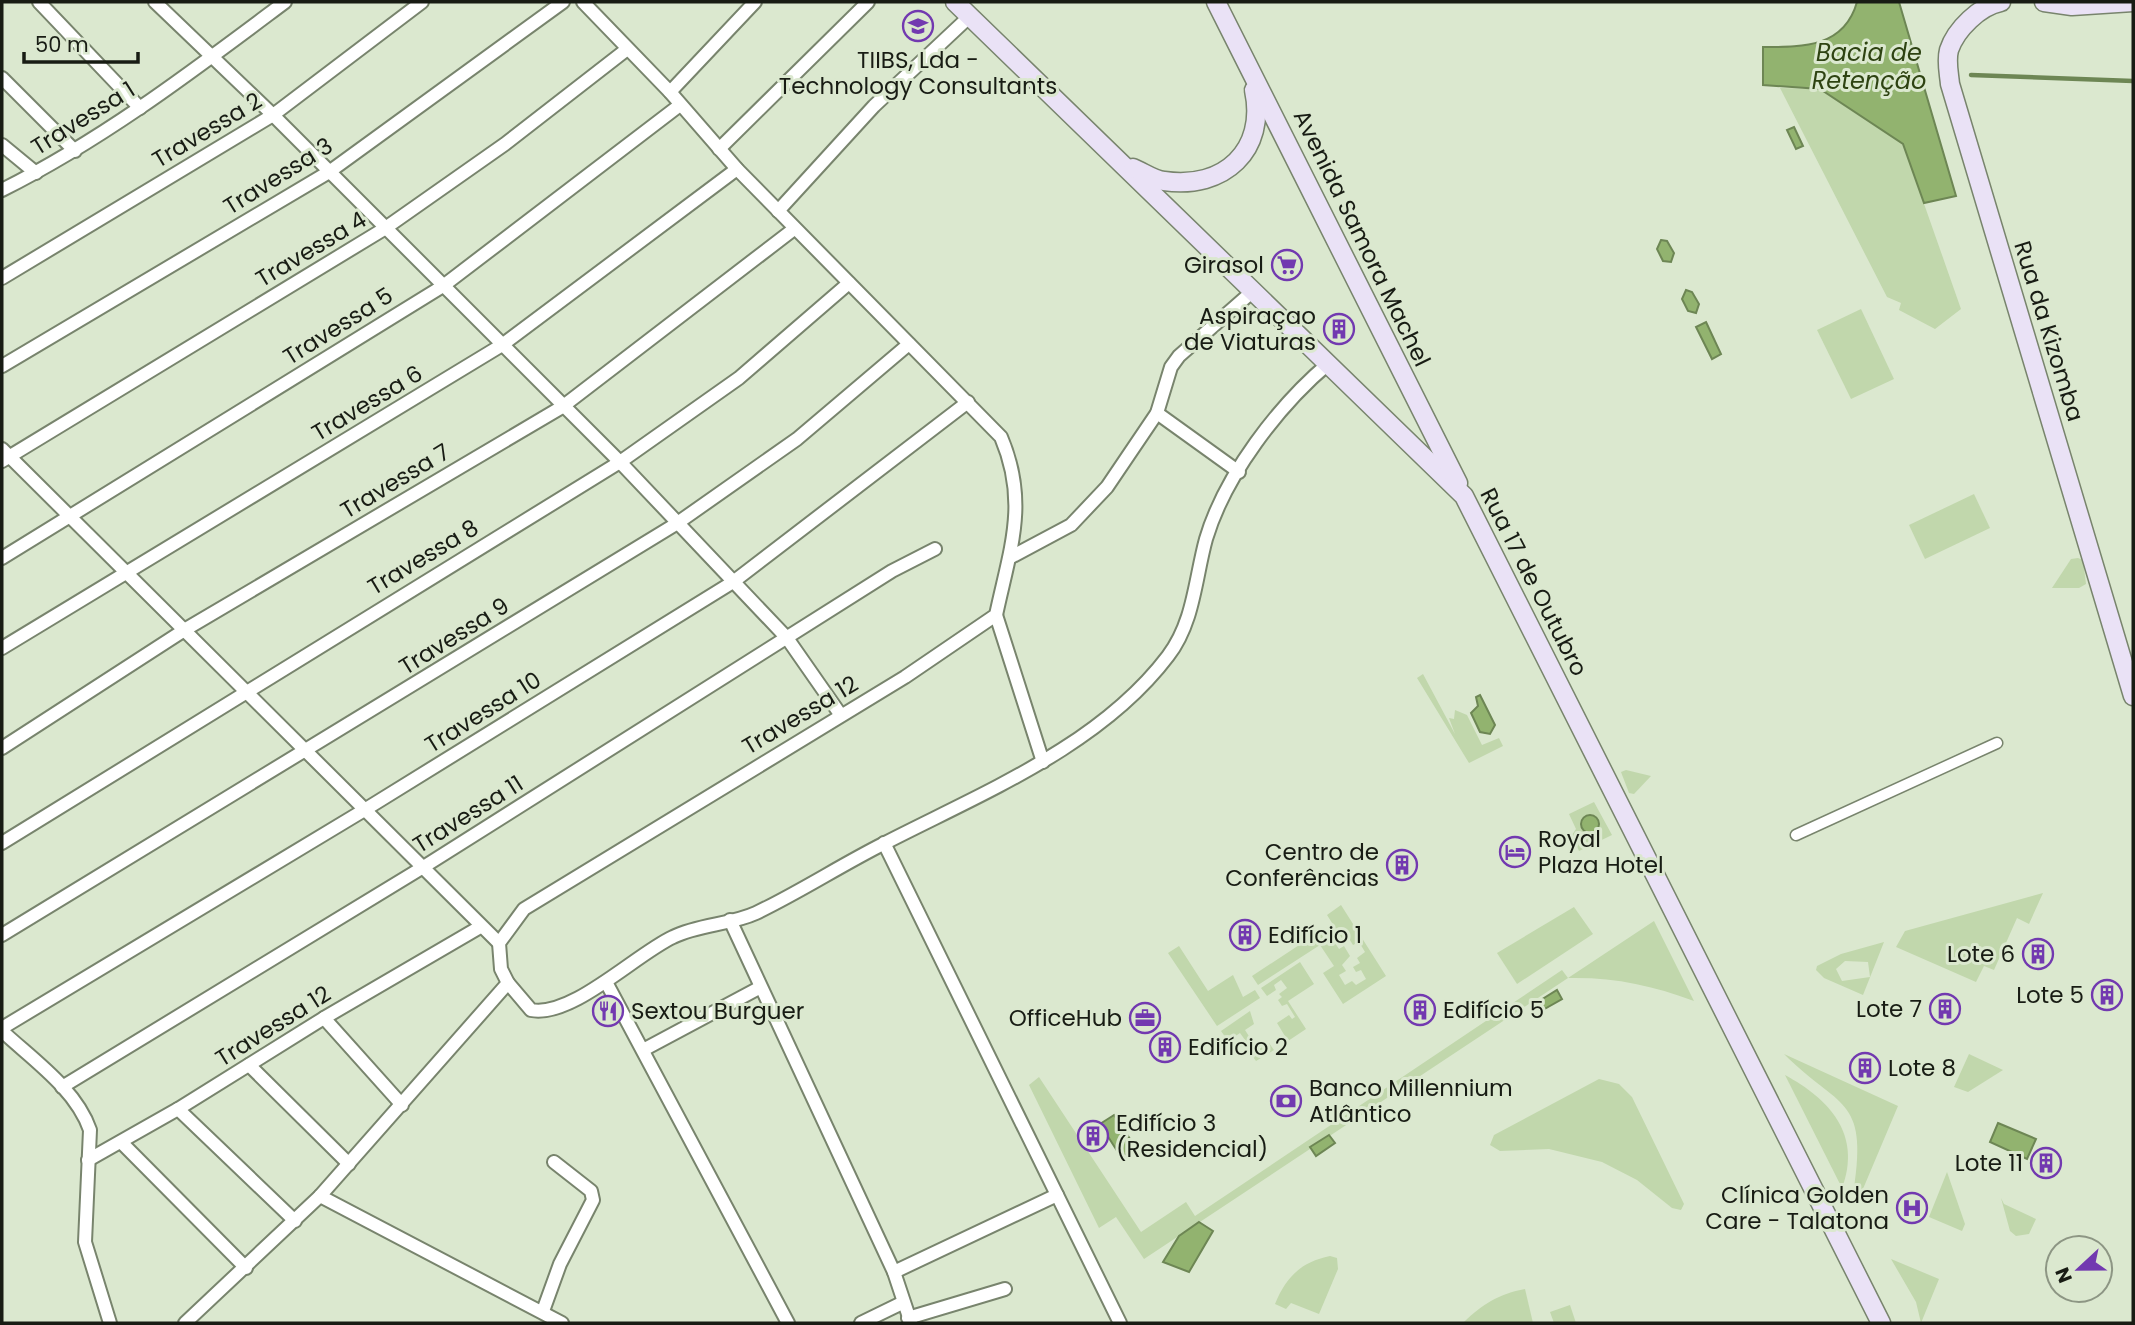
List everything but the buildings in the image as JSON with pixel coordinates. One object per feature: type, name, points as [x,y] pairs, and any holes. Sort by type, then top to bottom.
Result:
[{"type":"main road","name":"Rua 17 de Outubro","points":[[955,2],[1464,496],[1881,1323]]},
{"type":"main road","name":"Avenida Samora Machel","points":[[1216,2],[1464,496]]},
{"type":"main road","name":"Rua da Kizomba","points":[[2001,2],[1979,13],[1956,36],[1948,59],[1950,84],[2133,696]]},
{"type":"main road","points":[[2042,2],[2104,6],[2133,4]]},
{"type":"main road","points":[[1118,160],[1161,181],[1186,182],[1213,176],[1233,165],[1246,152],[1259,115],[1248,62]]},
{"type":"street","points":[[39,2],[140,108]]},
{"type":"street","points":[[155,2],[620,462],[787,638],[840,714]]},
{"type":"street","name":"Travessa 1","points":[[2,190],[75,151],[140,108],[285,2]]},
{"type":"street","name":"Travessa 2","points":[[2,278],[273,116],[422,2]]},
{"type":"street","name":"Travessa 3","points":[[2,366],[329,172],[563,2]]},
{"type":"street","points":[[583,2],[626,50],[670,92],[794,229],[1001,437],[1010,459],[1017,499],[1012,557],[996,615],[1043,762]]},
{"type":"street","points":[[670,92],[755,2]]},
{"type":"street","points":[[719,149],[868,2]]},
{"type":"street","points":[[778,211],[874,106],[970,16]]},
{"type":"street","name":"Travessa 4","points":[[4,455],[384,229],[505,144],[626,50]]},
{"type":"street","points":[[2,78],[75,151]]},
{"type":"street","name":"Travessa 5","points":[[2,558],[443,286],[680,105]]},
{"type":"street","points":[[2,145],[36,173]]},
{"type":"street","name":"Travessa 6","points":[[2,648],[502,345],[737,169]]},
{"type":"street","name":"Travessa 7","points":[[2,748],[186,629],[562,407],[794,229]]},
{"type":"street","name":"Travessa 8","points":[[2,843],[620,462],[739,378],[849,283]]},
{"type":"street","points":[[1012,557],[1064,530],[1083,515],[1107,488],[1157,413],[1171,367],[1179,356],[1253,291]]},
{"type":"street","name":"Travessa 9","points":[[2,935],[676,524],[797,439],[909,344]]},
{"type":"street","points":[[4,455],[129,573],[245,691],[425,866],[480,927],[499,943],[501,969],[508,984],[531,1010],[542,1012],[553,1010],[606,982],[669,939],[686,931],[755,913],[1043,762],[1128,698],[1167,657],[1182,635],[1206,537],[1239,472],[1279,410],[1329,363]]},
{"type":"street","name":"Travessa 10","points":[[2,1029],[366,809],[733,582],[968,402]]},
{"type":"street","points":[[1157,413],[1239,472]]},
{"type":"street","name":"Travessa 11","points":[[62,1087],[425,866],[892,571],[935,549]]},
{"type":"street","name":"Travessa 12","points":[[499,943],[524,909],[916,670],[996,615]]},
{"type":"street","points":[[1796,835],[1997,743]]},
{"type":"street","points":[[884,843],[1120,1323]]},
{"type":"street","points":[[730,920],[894,1272],[909,1321],[1005,1289]]},
{"type":"street","name":"Travessa 12","points":[[88,1160],[178,1109],[324,1018],[480,927]]},
{"type":"street","points":[[606,982],[788,1323]]},
{"type":"street","points":[[185,1323],[320,1196],[508,984]]},
{"type":"street","points":[[643,1050],[760,988]]},
{"type":"street","points":[[324,1018],[402,1105]]},
{"type":"street","points":[[2,1029],[62,1087],[86,1120],[90,1130],[85,1242],[110,1323]]},
{"type":"street","points":[[249,1065],[349,1164]]},
{"type":"street","points":[[178,1109],[295,1221]]},
{"type":"street","points":[[121,1142],[246,1268]]},
{"type":"street","points":[[543,1311],[560,1264],[593,1200],[591,1191],[554,1162]]},
{"type":"street","points":[[894,1272],[1057,1195]]},
{"type":"street","points":[[320,1196],[562,1323]]},
{"type":"street","points":[[861,1323],[902,1303]]},
{"type":"shaded area","points":[[1780,88],[1820,89],[1903,144],[1961,309],[1935,329],[1899,310],[1901,303],[1887,297]]},
{"type":"shaded area","points":[[1861,309],[1894,379],[1851,399],[1817,330]]},
{"type":"shaded area","points":[[1974,494],[1990,528],[1925,559],[1909,525]]},
{"type":"shaded area","points":[[2071,559],[2083,560],[2086,584],[2079,588],[2052,588]]},
{"type":"shaded area","points":[[1423,674],[1455,734],[1449,718],[1454,719],[1455,710],[1467,715],[1482,745],[1499,738],[1503,746],[1469,763],[1417,678]]},
{"type":"shaded area","points":[[1626,770],[1651,776],[1634,794],[1629,793],[1621,772]]},
{"type":"shaded area","points":[[1594,802],[1612,835],[1579,851],[1572,835],[1576,829],[1569,814]]},
{"type":"shaded area","points":[[2043,893],[2029,924],[2017,918],[1994,970],[1984,966],[1976,982],[1896,947],[1905,931]]},
{"type":"shaded area","points":[[1341,905],[1386,976],[1343,1004],[1323,973],[1334,966],[1320,945],[1258,985],[1252,976],[1325,928],[1339,949],[1344,946],[1350,956],[1342,965],[1346,971],[1339,975],[1345,985],[1352,981],[1356,985],[1366,979],[1361,970],[1356,972],[1353,967],[1360,963],[1357,958],[1365,952],[1359,942],[1353,945],[1348,937],[1343,940],[1327,915]]},
{"type":"shaded area","points":[[1574,907],[1593,934],[1517,984],[1497,953]]},
{"type":"shaded area","points":[[1654,921],[1694,1001],[1632,983],[1568,978]]},
{"type":"shaded area","points":[[1884,942],[1863,995],[1824,978],[1816,970],[1817,966],[1841,954]],"holes":[[[1845,961],[1868,962],[1870,977],[1842,981],[1836,969]]]},
{"type":"shaded area","points":[[1179,946],[1208,991],[1233,975],[1243,997],[1255,990],[1260,998],[1217,1026],[1168,953]]},
{"type":"shaded area","points":[[1300,962],[1314,984],[1288,1001],[1306,1029],[1288,1041],[1277,1023],[1289,1015],[1292,1019],[1295,1017],[1287,1004],[1282,1006],[1278,1000],[1282,997],[1279,994],[1287,988],[1281,980],[1274,985],[1276,990],[1267,996],[1261,988]]},
{"type":"shaded area","points":[[1562,970],[1568,978],[1144,1259],[1116,1217],[1099,1228],[1029,1085],[1039,1077],[1141,1232],[1186,1202],[1195,1216]]},
{"type":"shaded area","points":[[1250,1011],[1254,1024],[1245,1030],[1252,1041],[1248,1044],[1240,1033],[1228,1041],[1221,1031]]},
{"type":"shaded area","points":[[1269,1043],[1274,1050],[1256,1061],[1251,1054]]},
{"type":"shaded area","points":[[1784,1054],[1898,1106],[1860,1196],[1854,1189],[1857,1136],[1853,1120],[1834,1096]]},
{"type":"shaded area","points":[[1969,1054],[2003,1070],[1968,1092],[1954,1087]]},
{"type":"shaded area","points":[[1785,1075],[1815,1095],[1838,1120],[1848,1151],[1842,1188]]},
{"type":"shaded area","points":[[1599,1079],[1619,1084],[1632,1097],[1684,1204],[1681,1210],[1672,1208],[1637,1180],[1602,1162],[1549,1149],[1500,1151],[1490,1145],[1494,1135]]},
{"type":"shaded area","points":[[1947,1172],[1965,1224],[1962,1231],[1929,1217]]},
{"type":"shaded area","points":[[2001,1198],[2004,1204],[2036,1219],[2029,1234],[2016,1236],[2010,1231]]},
{"type":"shaded area","points":[[1330,1256],[1337,1258],[1338,1269],[1319,1314],[1291,1303],[1286,1309],[1275,1304],[1284,1286],[1296,1272],[1311,1262]]},
{"type":"shaded area","points":[[1891,1259],[1939,1279],[1921,1323],[1916,1302]]},
{"type":"shaded area","points":[[1525,1289],[1533,1323],[1463,1323],[1491,1301]]},
{"type":"shaded area","points":[[1570,1305],[1576,1323],[1554,1323],[1550,1312]]},
{"type":"water","name":"Bacia de Retenção","points":[[1857,2],[1899,2],[1956,196],[1924,203],[1903,144],[1820,89],[1763,85],[1763,47],[1820,42],[1842,28],[1851,17]]},
{"type":"water","points":[[1794,127],[1803,146],[1796,149],[1787,130]]},
{"type":"water","points":[[1661,240],[1667,241],[1674,253],[1671,262],[1663,261],[1657,249]]},
{"type":"water","points":[[1686,290],[1692,292],[1699,304],[1696,313],[1688,311],[1682,299]]},
{"type":"water","points":[[1706,322],[1721,354],[1712,359],[1696,327]]},
{"type":"water","points":[[1480,695],[1495,725],[1490,734],[1480,732],[1471,713],[1478,706],[1476,697]]},
{"type":"water","points":[[1590,815],[1596,818],[1599,824],[1596,830],[1590,833],[1584,830],[1581,824],[1584,818]]},
{"type":"water","points":[[1557,990],[1562,999],[1541,1011],[1536,1003]]},
{"type":"water","points":[[1114,1115],[1136,1148],[1121,1157],[1100,1124]]},
{"type":"water","points":[[1998,1123],[2036,1139],[2027,1159],[1990,1142]]},
{"type":"water","points":[[1329,1135],[1335,1143],[1316,1156],[1310,1147]]},
{"type":"water","points":[[1199,1222],[1213,1231],[1189,1272],[1163,1262],[1179,1236]]},
{"type":"waterway","points":[[1971,75],[2133,81]]},
{"type":"place","name":"TIIBS, Lda - Technology Consultants","points":[[918,26]]},
{"type":"place","name":"Girasol","points":[[1287,265]]},
{"type":"place","name":"Aspiraçao de Viaturas","points":[[1339,329]]},
{"type":"place","name":"Royal Plaza Hotel","points":[[1515,852]]},
{"type":"place","name":"Centro de Conferências","points":[[1402,865]]},
{"type":"place","name":"Edifício 1","points":[[1245,935]]},
{"type":"place","name":"Lote 6","points":[[2038,954]]},
{"type":"place","name":"Lote 5","points":[[2107,995]]},
{"type":"place","name":"Lote 7","points":[[1945,1009]]},
{"type":"place","name":"Edifício 5","points":[[1420,1010]]},
{"type":"place","name":"Sextou Burguer","points":[[608,1011]]},
{"type":"place","name":"OfficeHub","points":[[1145,1018]]},
{"type":"place","name":"Edifício 2","points":[[1165,1047]]},
{"type":"place","name":"Lote 8","points":[[1865,1068]]},
{"type":"place","name":"Banco Millennium Atlântico","points":[[1286,1101]]},
{"type":"place","name":"Edifício 3 (Residencial)","points":[[1093,1136]]},
{"type":"place","name":"Lote 11","points":[[2046,1163]]},
{"type":"place","name":"Clínica Golden Care - Talatona","points":[[1912,1208]]}]
